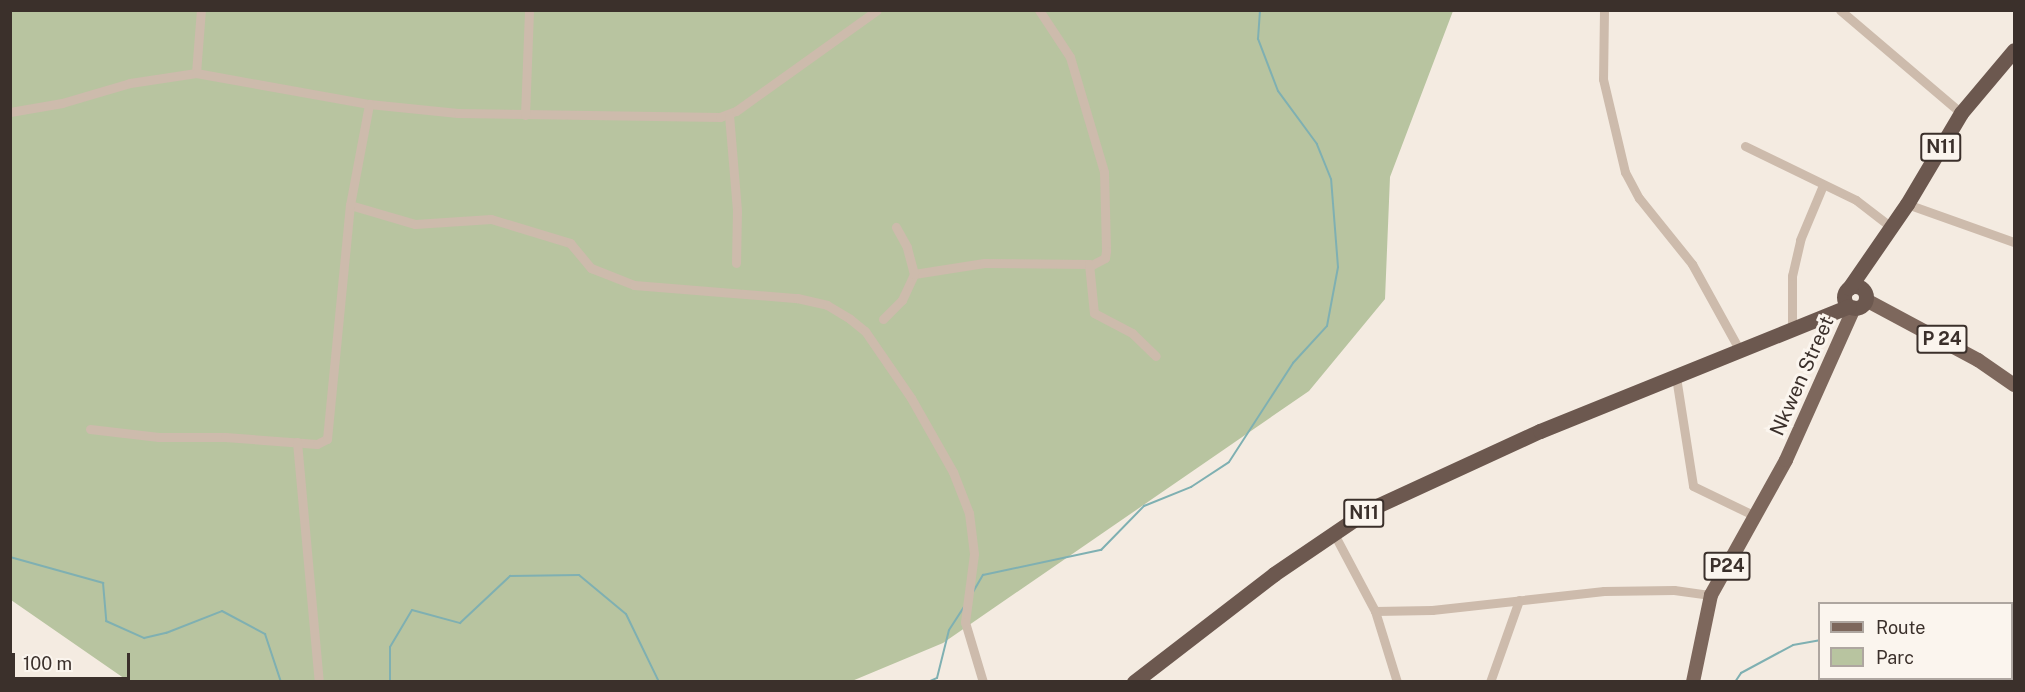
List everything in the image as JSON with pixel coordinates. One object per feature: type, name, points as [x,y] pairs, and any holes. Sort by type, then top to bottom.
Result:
[{"type":"highway","name":"N11","points":[[1134,681],[1334,532],[1368,510],[1459,466],[1740,351],[1855,298],[1875,250],[1907,204],[1961,113],[2014,50]]},
{"type":"main road","name":"P 24","points":[[1855,298],[1978,360],[2014,386]]},
{"type":"main road","name":"Nkwen Street","points":[[1755,516],[1786,460],[1855,298]]},
{"type":"main road","name":"P24","points":[[1693,681],[1711,595],[1755,516]]},
{"type":"street","points":[[196,73],[201,10]]},
{"type":"street","points":[[525,115],[529,10]]},
{"type":"street","points":[[10,112],[62,103],[141,81],[196,73],[369,104],[525,115],[650,118],[729,115],[877,10]]},
{"type":"street","points":[[914,274],[1024,261],[1092,266],[1105,258],[1104,172],[1070,57],[1040,10]]},
{"type":"street","points":[[1604,10],[1604,79],[1625,172],[1639,198],[1692,264],[1740,351]]},
{"type":"street","points":[[1840,10],[1961,113]]},
{"type":"street","points":[[90,429],[159,437],[225,436],[323,443],[329,431],[350,205],[369,104]]},
{"type":"street","points":[[729,115],[736,211],[736,263]]},
{"type":"street","points":[[1745,146],[1856,200],[1891,226]]},
{"type":"street","points":[[1792,328],[1792,276],[1800,240],[1823,185]]},
{"type":"street","points":[[1907,204],[2014,242]]},
{"type":"street","points":[[350,205],[415,224],[491,219],[570,243],[591,268],[634,285],[797,298],[827,305],[866,331],[911,398],[953,472],[969,513],[974,554],[965,622],[984,681]]},
{"type":"street","points":[[883,319],[902,300],[914,274],[907,247],[896,227]]},
{"type":"street","points":[[1092,266],[1094,314],[1132,333],[1156,356]]},
{"type":"street","points":[[1676,376],[1693,486],[1755,516]]},
{"type":"street","points":[[297,442],[319,681]]},
{"type":"street","points":[[1334,532],[1376,611],[1397,681]]},
{"type":"street","points":[[1376,611],[1421,611],[1604,591],[1674,590],[1711,595]]},
{"type":"street","points":[[1490,681],[1519,600]]},
{"type":"green space","points":[[11,11],[1453,11],[1390,177],[1385,299],[1309,391],[943,643],[852,681],[128,681],[11,600]]},
{"type":"waterway","points":[[973,592],[983,575],[1101,550],[1144,506],[1191,487],[1229,462],[1293,363],[1327,326],[1338,267],[1331,179],[1317,144],[1278,91],[1258,39],[1260,10]]},
{"type":"waterway","points":[[10,557],[103,583],[106,621],[144,638],[166,633],[222,611],[265,634],[281,682]]},
{"type":"waterway","points":[[390,682],[390,647],[412,610],[460,623],[510,576],[579,575],[626,614],[659,682]]},
{"type":"waterway","points":[[928,682],[937,678],[949,630],[964,607]]},
{"type":"waterway","points":[[1735,682],[1741,673],[1793,645],[1818,640]]}]
